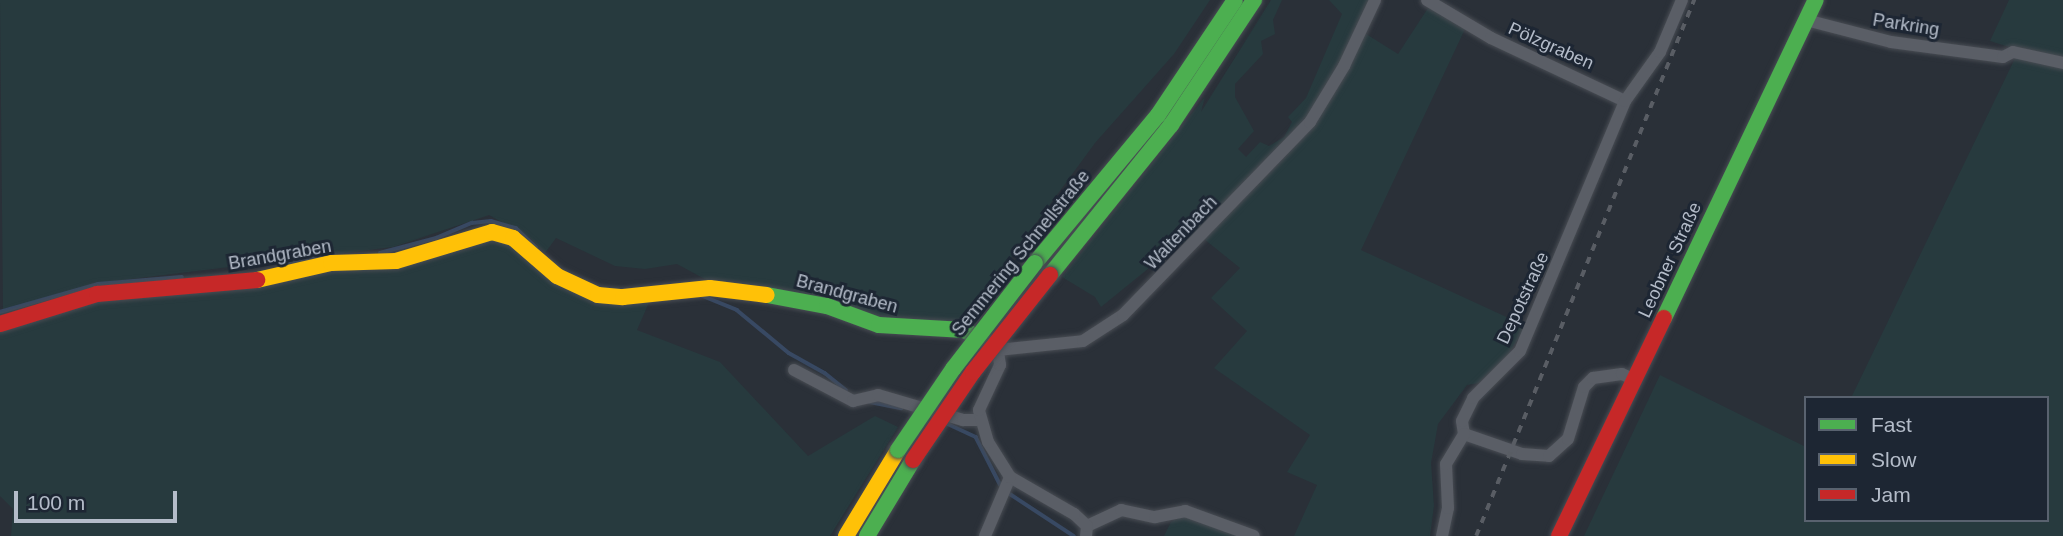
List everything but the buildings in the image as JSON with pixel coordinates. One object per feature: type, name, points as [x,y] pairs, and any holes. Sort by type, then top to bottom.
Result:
[{"type":"main road","name":"Semmering Schnellstraße","points":[[846,536],[898,450],[953,369],[1035,263],[1158,115],[1235,0]]},
{"type":"main road","name":"Semmering Schnellstraße","points":[[867,536],[973,372],[1171,125],[1254,0]]},
{"type":"main road","name":"Leobner Straße","points":[[1559,536],[1816,0]]},
{"type":"main road","name":"Brandgraben","points":[[0,324],[107,292],[167,285],[241,284],[331,263],[396,261],[492,232],[513,238],[557,275],[598,295],[623,297],[710,288],[776,296],[827,306],[879,325],[964,330],[998,350]]},
{"type":"street","name":"Waltenbach","points":[[998,350],[1083,341],[1123,315],[1310,122],[1344,66],[1375,0]]},
{"type":"street","name":"Pölzgraben","points":[[1427,0],[1491,38],[1626,101]]},
{"type":"street","name":"Depotstraße","points":[[1441,536],[1448,508],[1446,464],[1464,434],[1462,421],[1473,398],[1520,351],[1626,101],[1660,52],[1682,0]]},
{"type":"street","name":"Parkring","points":[[1806,20],[1891,42],[2003,57],[2013,52],[2063,63]]},
{"type":"street","points":[[998,350],[1000,365],[981,402],[978,420],[1010,477],[1086,531],[1121,510],[1155,517],[1185,511],[1254,536]]},
{"type":"street","points":[[794,370],[853,401],[878,395],[962,420],[978,420]]},
{"type":"street","points":[[1464,434],[1522,454],[1549,456],[1568,439],[1584,387],[1593,378],[1622,374],[1635,380]]},
{"type":"street","points":[[985,536],[1010,477]]},
{"type":"green space","points":[[0,0],[1210,0],[1174,54],[1095,143],[999,274],[1005,280],[969,326],[918,324],[714,284],[677,264],[645,269],[615,266],[556,238],[545,253],[530,238],[489,215],[393,247],[98,283],[3,311]]},
{"type":"green space","points":[[1271,0],[1282,0],[1273,20],[1275,34],[1261,41],[1263,54],[1235,84],[1235,97],[1254,131],[1238,149],[1246,157],[1260,142],[1269,146],[1284,137],[1292,122],[1288,117],[1306,98],[1342,14],[1329,0],[1370,0],[1321,102],[1197,239],[1176,246],[1101,307],[1095,297],[1062,277],[1205,97],[1201,112]]},
{"type":"green space","points":[[2009,0],[2063,0],[2063,536],[1584,536],[1660,375],[1804,446],[1804,522],[2049,522],[2049,396],[1852,396],[2019,50],[1990,41]]},
{"type":"green space","points":[[1430,5],[1465,29],[1361,250],[1526,326],[1504,362],[1479,383],[1467,385],[1438,424],[1431,463],[1434,506],[1430,536],[1294,536],[1317,485],[1287,472],[1310,435],[1214,368],[1247,331],[1211,298],[1240,268],[1204,239],[1285,157],[1363,32],[1398,54]]},
{"type":"green space","points":[[494,238],[519,245],[561,284],[651,298],[637,330],[720,362],[808,456],[875,416],[898,427],[830,536],[11,536],[13,509],[0,496],[0,329],[68,306]]},
{"type":"green space","points":[[1183,515],[1244,536],[1164,536],[1171,522]]},
{"type":"waterway","points":[[380,253],[436,238],[472,223],[491,221],[516,228],[536,247]]},
{"type":"waterway","points":[[286,265],[320,257]]},
{"type":"waterway","points":[[0,312],[98,284],[182,277]]},
{"type":"waterway","points":[[703,296],[737,310],[789,353],[825,373],[846,390]]},
{"type":"waterway","points":[[870,402],[901,408]]},
{"type":"waterway","points":[[948,424],[976,437],[1000,484]]},
{"type":"waterway","points":[[1007,492],[1074,536]]},
{"type":"railway","points":[[1476,536],[1694,0]]},
{"type":"traffic: fast","points":[[1035,263],[1158,115],[1235,0]]},
{"type":"traffic: fast","points":[[1050,275],[1171,125],[1254,0]]},
{"type":"traffic: fast","points":[[1664,318],[1816,0]]},
{"type":"traffic: fast","points":[[898,450],[953,369],[1035,263]]},
{"type":"traffic: fast","points":[[767,295],[827,306],[879,325],[964,330],[989,344]]},
{"type":"traffic: fast","points":[[867,536],[913,460]]},
{"type":"traffic: slow","points":[[257,280],[331,263],[396,261],[492,232],[513,238],[557,276],[598,295],[623,297],[710,288],[767,295]]},
{"type":"traffic: slow","points":[[846,536],[898,450]]},
{"type":"traffic: jam","points":[[913,460],[973,372],[1050,275]]},
{"type":"traffic: jam","points":[[0,324],[97,294],[257,280]]},
{"type":"traffic: jam","points":[[1559,536],[1664,318]]}]
